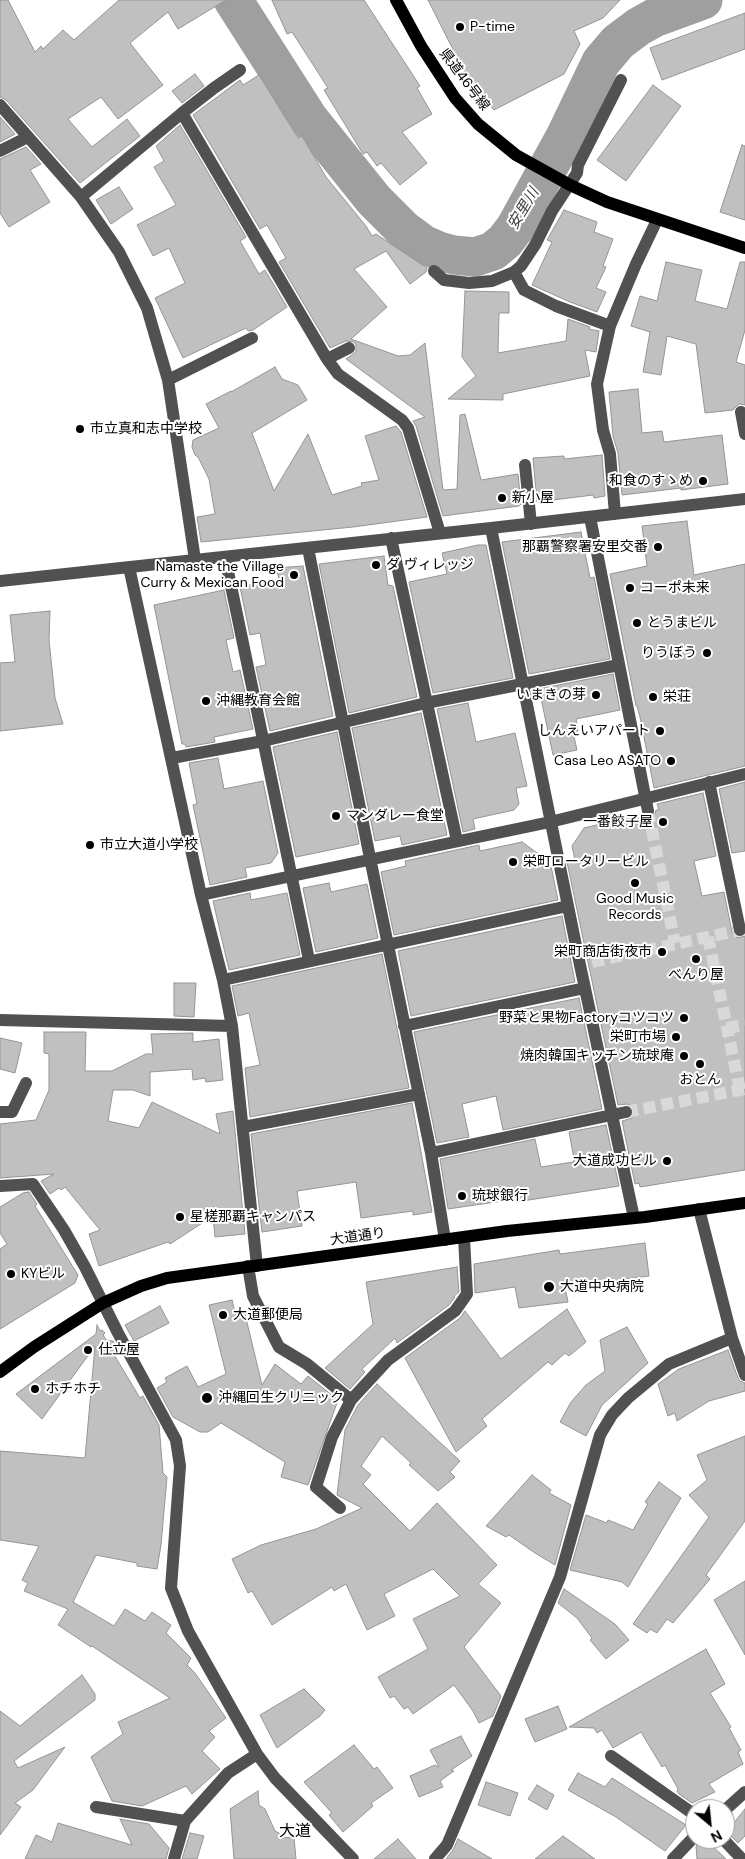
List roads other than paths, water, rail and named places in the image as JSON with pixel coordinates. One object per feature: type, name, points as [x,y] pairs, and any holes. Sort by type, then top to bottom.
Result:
[{"type":"main road","name":"県道46号線","points":[[396,0],[421,46],[460,105],[493,136],[526,162],[566,183]]},
{"type":"main road","points":[[566,183],[601,200],[656,220],[745,248]]},
{"type":"main road","name":"大道通り","points":[[0,1372],[34,1347],[103,1303],[141,1286],[167,1278],[507,1231],[634,1218],[745,1202]]},
{"type":"street","points":[[81,197],[182,113],[240,70]]},
{"type":"street","points":[[434,271],[444,280],[469,283],[492,281],[514,272],[526,259],[566,183],[578,172],[578,165],[621,80]]},
{"type":"street","points":[[0,105],[81,197],[118,252],[147,308],[168,380],[196,560]]},
{"type":"street","points":[[182,113],[327,359],[338,374],[402,420],[408,428],[440,533]]},
{"type":"street","points":[[0,151],[28,137]]},
{"type":"street","points":[[615,514],[610,454],[603,430],[597,384],[610,326],[656,220]]},
{"type":"street","points":[[514,272],[524,290],[556,306],[610,326]]},
{"type":"street","points":[[168,380],[252,338]]},
{"type":"street","points":[[327,359],[348,348]]},
{"type":"street","points":[[742,412],[745,434]]},
{"type":"street","points":[[525,466],[531,524]]},
{"type":"street","points":[[0,581],[745,499]]},
{"type":"street","points":[[590,517],[600,554],[619,665],[648,811]]},
{"type":"street","points":[[491,528],[568,906],[586,964],[585,988],[634,1218]]},
{"type":"street","points":[[391,538],[457,841]]},
{"type":"street","points":[[308,548],[431,1153],[445,1240]]},
{"type":"street","points":[[225,557],[309,960]]},
{"type":"street","points":[[128,567],[232,1026],[243,1127],[253,1296],[280,1347],[307,1364],[351,1400]]},
{"type":"street","points":[[172,758],[264,741],[426,703],[619,665]]},
{"type":"street","points":[[201,895],[370,858],[550,822],[645,797],[745,774]]},
{"type":"street","points":[[709,782],[733,883],[740,930]]},
{"type":"street","points":[[223,980],[309,960],[568,906]]},
{"type":"street","points":[[404,1026],[585,988]]},
{"type":"street","points":[[0,1020],[232,1026]]},
{"type":"street","points":[[0,1112],[12,1112],[26,1083]]},
{"type":"street","points":[[243,1127],[419,1094]]},
{"type":"street","points":[[431,1153],[626,1112]]},
{"type":"street","points":[[0,1186],[34,1184],[68,1237],[176,1440],[180,1466],[171,1588],[188,1631],[257,1754],[275,1778],[353,1859]]},
{"type":"street","points":[[699,1209],[732,1338],[745,1375]]},
{"type":"street","points":[[340,1508],[316,1487],[332,1437],[351,1400],[388,1360],[455,1312],[467,1294],[464,1238]]},
{"type":"street","points":[[435,1859],[446,1844],[560,1577],[600,1436],[612,1415],[628,1398],[669,1364],[732,1338]]},
{"type":"street","points":[[174,1859],[185,1821],[228,1773],[257,1754]]},
{"type":"street","points":[[611,1756],[685,1808]]},
{"type":"street","points":[[735,1801],[745,1792]]},
{"type":"street","points":[[96,1807],[185,1821]]},
{"type":"street","points":[[673,1859],[685,1846]]},
{"type":"street","points":[[732,1849],[742,1859]]},
{"type":"waterway","name":"安里川","points":[[233,0],[309,119],[374,200],[404,230],[423,244],[454,255],[475,257],[493,251],[505,241],[515,228],[565,137],[601,62],[618,42],[654,18],[703,0]]},
{"type":"tunnel","points":[[648,811],[675,943]]},
{"type":"tunnel","points":[[592,962],[745,929]]},
{"type":"tunnel","points":[[708,937],[740,1090]]},
{"type":"tunnel","points":[[727,1028],[745,1025]]},
{"type":"tunnel","points":[[626,1112],[745,1089]]},
{"type":"place","name":"P-time","points":[[460,27]]},
{"type":"place","name":"市立真和志中学校","points":[[80,429]]},
{"type":"place","name":"和食のすゝめ","points":[[703,481]]},
{"type":"place","name":"新小屋","points":[[502,498]]},
{"type":"place","name":"那覇警察署安里交番","points":[[658,547]]},
{"type":"place","name":"ダ ヴィレッジ","points":[[376,565]]},
{"type":"place","name":"Namaste the Village Curry & Mexican Food","points":[[294,575]]},
{"type":"place","name":"コーポ未来","points":[[630,588]]},
{"type":"place","name":"とうまビル","points":[[637,623]]},
{"type":"place","name":"りうぼう","points":[[707,653]]},
{"type":"place","name":"いまきの芽","points":[[596,695]]},
{"type":"place","name":"栄荘","points":[[653,697]]},
{"type":"place","name":"沖縄教育会館","points":[[206,701]]},
{"type":"place","name":"しんえいアパート","points":[[660,731]]},
{"type":"place","name":"Casa Leo ASATO","points":[[671,761]]},
{"type":"place","name":"マンダレー食堂","points":[[336,816]]},
{"type":"place","name":"一番餃子屋","points":[[663,822]]},
{"type":"place","name":"市立大道小学校","points":[[90,845]]},
{"type":"place","name":"栄町ロータリービル","points":[[513,862]]},
{"type":"place","name":"Good Music Records","points":[[635,883]]},
{"type":"place","name":"栄町商店街夜市","points":[[662,952]]},
{"type":"place","name":"べんり屋","points":[[696,959]]},
{"type":"place","name":"野菜と果物Factoryコツコツ","points":[[684,1018]]},
{"type":"place","name":"栄町市場","points":[[676,1037]]},
{"type":"place","name":"焼肉韓国キッチン琉球庵","points":[[684,1056]]},
{"type":"place","name":"おとん","points":[[700,1064]]},
{"type":"place","name":"大道成功ビル","points":[[667,1161]]},
{"type":"place","name":"琉球銀行","points":[[462,1196]]},
{"type":"place","name":"星槎那覇キャンパス","points":[[180,1217]]},
{"type":"place","name":"KYビル","points":[[11,1274]]},
{"type":"place","name":"大道中央病院","points":[[549,1287]]},
{"type":"place","name":"大道郵便局","points":[[223,1315]]},
{"type":"place","name":"仕立屋","points":[[88,1350]]},
{"type":"place","name":"ホチホチ","points":[[35,1389]]},
{"type":"place","name":"沖縄回生クリニック","points":[[207,1398]]},
{"type":"district","name":"大道","points":[[295,1832]]}]
